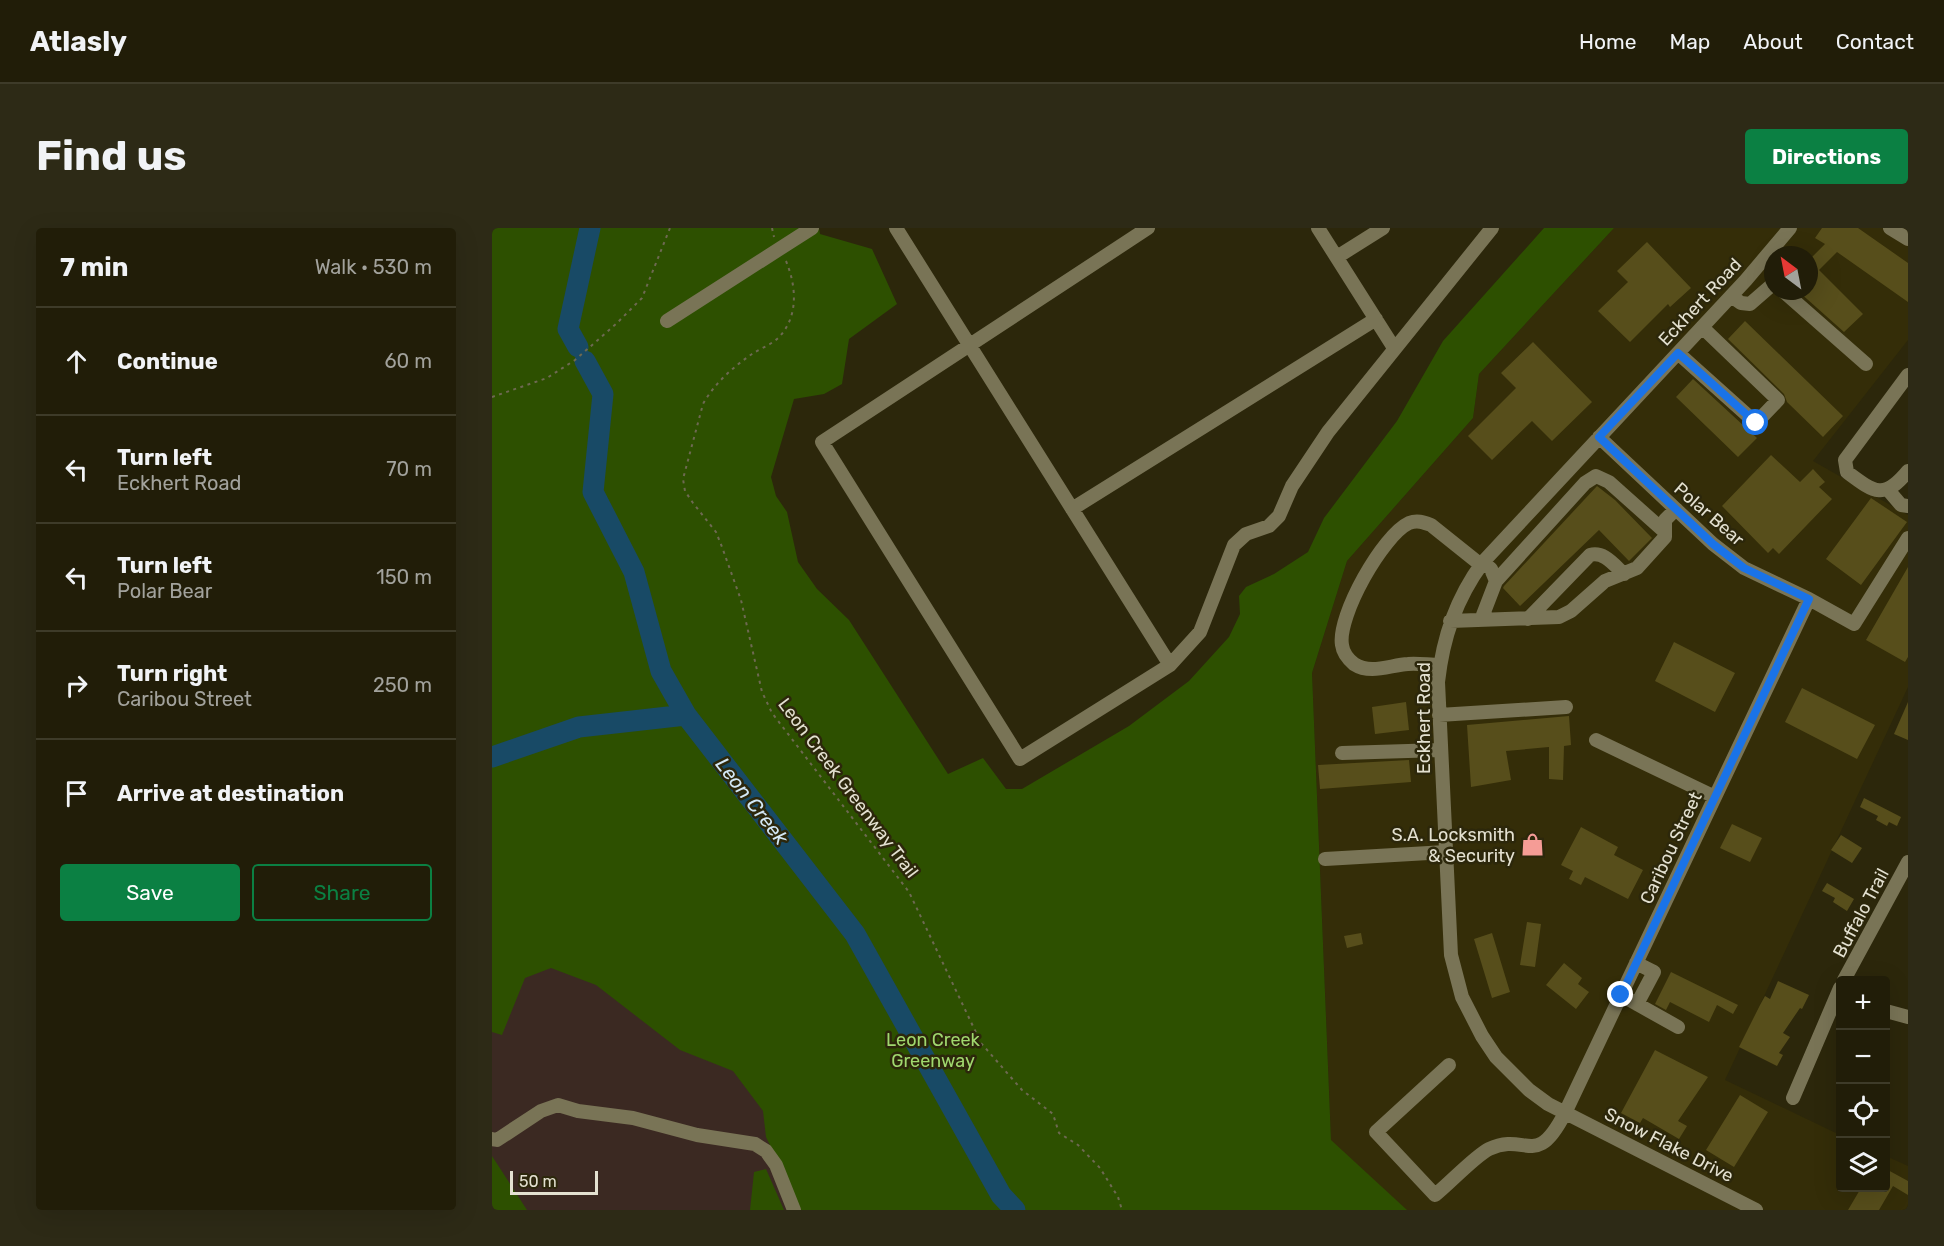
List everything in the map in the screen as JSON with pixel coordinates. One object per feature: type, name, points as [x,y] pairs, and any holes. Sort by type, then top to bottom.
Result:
[{"type":"street","points":[[668,321],[812,228]]},
{"type":"street","points":[[896,228],[1170,665]]},
{"type":"street","points":[[1148,228],[822,442],[1020,759],[1170,665],[1200,632],[1234,545],[1246,534],[1269,526],[1280,516],[1292,486],[1322,441],[1492,228]]},
{"type":"street","points":[[1318,228],[1394,348]]},
{"type":"street","points":[[1336,257],[1383,228]]},
{"type":"street","name":"Eckhert Road","points":[[1565,1113],[1548,1104],[1512,1074],[1496,1057],[1471,1017],[1462,997],[1451,955],[1439,715],[1440,665],[1450,621],[1460,598],[1482,563],[1757,268],[1790,228]]},
{"type":"street","points":[[1890,228],[1908,239]]},
{"type":"street","points":[[1757,268],[1764,275]]},
{"type":"street","points":[[1731,296],[1741,303],[1750,304],[1764,291]]},
{"type":"street","points":[[1793,300],[1866,364]]},
{"type":"street","points":[[1072,509],[1376,319]]},
{"type":"street","points":[[1678,353],[1756,423],[1778,400],[1702,327]]},
{"type":"street","points":[[1908,375],[1845,460],[1847,472],[1877,492],[1889,491],[1908,471]]},
{"type":"street","name":"Polar Bear","points":[[1599,437],[1713,544],[1744,568],[1809,599],[1854,624],[1908,538]]},
{"type":"street","points":[[1608,481],[1625,462]]},
{"type":"street","points":[[1569,470],[1585,483]]},
{"type":"street","points":[[1481,620],[1496,581],[1585,483],[1596,476],[1608,481],[1665,532]]},
{"type":"street","points":[[1889,491],[1901,505],[1908,506]]},
{"type":"street","points":[[1450,621],[1558,617],[1570,611],[1605,581],[1637,568],[1660,543],[1665,532],[1665,520],[1676,509]]},
{"type":"street","points":[[1440,665],[1410,663],[1369,669],[1356,665],[1347,657],[1342,645],[1342,630],[1349,610],[1380,552],[1401,528],[1411,522],[1421,521],[1431,525],[1491,569],[1496,581]]},
{"type":"street","points":[[1528,619],[1590,555],[1597,553],[1604,555],[1624,574]]},
{"type":"street","name":"Caribou Street","points":[[1449,1065],[1376,1132],[1436,1195],[1485,1151],[1500,1144],[1540,1145],[1550,1139],[1565,1113],[1809,599]]},
{"type":"street","points":[[1439,715],[1566,707]]},
{"type":"street","points":[[1596,740],[1715,797]]},
{"type":"street","points":[[1342,753],[1441,750]]},
{"type":"street","points":[[1325,859],[1446,852]]},
{"type":"street","name":"Buffalo Trail","points":[[1847,976],[1908,864]]},
{"type":"street","points":[[1636,963],[1654,972],[1637,1004]]},
{"type":"street","points":[[1621,995],[1678,1027]]},
{"type":"street","points":[[1793,1098],[1836,1001]]},
{"type":"street","points":[[1890,1012],[1908,1017]]},
{"type":"street","points":[[492,1139],[497,1140],[541,1111],[558,1105],[578,1111],[633,1118],[697,1135],[754,1144],[766,1150],[776,1165],[794,1210]]},
{"type":"street","name":"Snow Flake Drive","points":[[1565,1113],[1756,1210]]},
{"type":"path","points":[[492,397],[547,378],[584,352],[627,314],[642,298],[670,228]]},
{"type":"path","name":"Leon Creek Greenway Trail","points":[[772,228],[795,286],[794,305],[786,327],[775,341],[732,369],[709,393],[703,404],[683,479],[685,491],[716,532],[741,600],[762,692],[772,713],[909,892],[981,1043],[1022,1090],[1053,1114],[1057,1129],[1063,1138],[1078,1145],[1100,1168],[1118,1197],[1122,1210]]},
{"type":"shaded area","points":[[1614,228],[1908,228],[1908,340],[1813,461],[1908,515],[1908,687],[1725,1080],[1836,1133],[1836,1192],[1890,1192],[1890,1158],[1908,1166],[1908,1210],[1350,1210],[1331,1140],[1312,673],[1347,561],[1473,418],[1479,374]]},
{"type":"shaded area","points":[[492,523],[846,1210],[492,1210]]},
{"type":"green space","name":"Leon Creek Greenway","points":[[492,228],[819,228],[820,234],[872,249],[897,304],[849,339],[842,384],[824,394],[794,399],[771,477],[776,496],[787,512],[798,562],[817,589],[849,620],[948,774],[983,758],[1006,789],[1022,789],[1129,726],[1189,681],[1229,637],[1240,614],[1239,596],[1246,587],[1274,574],[1308,552],[1324,518],[1397,421],[1443,341],[1544,228],[1614,228],[1479,374],[1473,418],[1347,561],[1312,673],[1331,1140],[1407,1210],[797,1210],[788,1182],[766,1137],[763,1111],[733,1071],[680,1050],[596,985],[551,968],[525,978],[502,1035],[492,1032]]},
{"type":"green space","points":[[492,1156],[527,1210],[492,1210]]},
{"type":"green space","points":[[766,1169],[784,1210],[750,1210],[754,1172]]},
{"type":"building","points":[[1822,228],[1858,228],[1908,263],[1908,302],[1837,252],[1819,270],[1863,314],[1844,332],[1808,300],[1818,300],[1818,251],[1825,244],[1815,238]]},
{"type":"building","points":[[1647,242],[1691,288],[1670,307],[1668,304],[1630,342],[1598,311],[1628,282],[1617,271]]},
{"type":"building","points":[[1745,321],[1843,416],[1823,437],[1787,402],[1784,394],[1728,339]]},
{"type":"building","points":[[1533,342],[1592,402],[1552,441],[1532,421],[1492,460],[1468,436],[1516,388],[1501,373]]},
{"type":"building","points":[[1693,379],[1757,438],[1738,457],[1676,397]]},
{"type":"building","points":[[1771,455],[1800,482],[1813,469],[1825,482],[1819,487],[1832,499],[1779,554],[1773,548],[1768,553],[1722,506]]},
{"type":"building","points":[[1597,486],[1615,500],[1652,538],[1629,561],[1599,530],[1520,606],[1503,588],[1504,586]]},
{"type":"building","points":[[1871,498],[1907,522],[1861,585],[1826,559]]},
{"type":"building","points":[[1908,567],[1908,657],[1905,662],[1866,640]]},
{"type":"building","points":[[1674,642],[1735,673],[1715,712],[1655,681]]},
{"type":"building","points":[[1802,688],[1875,725],[1857,759],[1785,722]]},
{"type":"building","points":[[1406,702],[1409,730],[1375,734],[1372,707]]},
{"type":"building","points":[[1908,702],[1908,740],[1894,734]]},
{"type":"building","points":[[1569,716],[1571,745],[1564,746],[1563,780],[1549,779],[1549,747],[1506,751],[1511,780],[1471,787],[1467,725]]},
{"type":"building","points":[[1409,760],[1411,782],[1320,789],[1318,765]]},
{"type":"building","points":[[1864,798],[1901,817],[1897,826],[1889,822],[1887,826],[1876,820],[1878,816],[1860,807]]},
{"type":"building","points":[[1732,824],[1762,838],[1750,862],[1720,848]]},
{"type":"building","points":[[1581,827],[1618,847],[1614,855],[1643,870],[1628,899],[1585,877],[1581,885],[1569,879],[1573,871],[1561,865]]},
{"type":"building","points":[[1841,835],[1862,848],[1852,863],[1831,850]]},
{"type":"building","points":[[1827,883],[1854,899],[1847,911],[1833,902],[1835,898],[1822,891]]},
{"type":"building","points":[[1527,922],[1541,924],[1535,967],[1520,965]]},
{"type":"building","points":[[1361,933],[1363,944],[1347,948],[1344,936]]},
{"type":"building","points":[[1492,933],[1510,992],[1492,998],[1474,939]]},
{"type":"building","points":[[1564,963],[1582,978],[1578,984],[1589,992],[1576,1009],[1546,985]]},
{"type":"building","points":[[1671,972],[1738,1005],[1733,1014],[1717,1005],[1709,1022],[1670,1002],[1666,1010],[1655,1004]]},
{"type":"building","points":[[1778,981],[1809,995],[1802,1009],[1800,1008],[1783,1033],[1790,1037],[1779,1053],[1783,1055],[1777,1066],[1739,1047],[1765,996],[1770,999]]},
{"type":"building","points":[[1655,1050],[1708,1077],[1678,1121],[1687,1126],[1679,1139],[1643,1118],[1640,1123],[1621,1113]]},
{"type":"building","points":[[1740,1095],[1768,1112],[1734,1167],[1706,1150]]},
{"type":"building","points":[[1890,1171],[1908,1181],[1908,1195],[1893,1186],[1890,1191]]},
{"type":"building","points":[[1859,1192],[1890,1192],[1879,1210],[1848,1210]]},
{"type":"waterway","name":"Leon Creek","points":[[578,347],[568,329],[590,228]]},
{"type":"waterway","name":"Leon Creek","points":[[585,361],[603,394],[593,492],[634,572],[661,671],[686,715],[855,934],[1001,1195],[1015,1210]]},
{"type":"waterway","points":[[492,757],[579,727],[686,715]]},
{"type":"place","name":"S.A. Locksmith & Security","points":[[1533,845]]},
{"type":"route","points":[[1621,995],[1809,599],[1744,568],[1713,544],[1599,437],[1678,353],[1756,423]]}]
